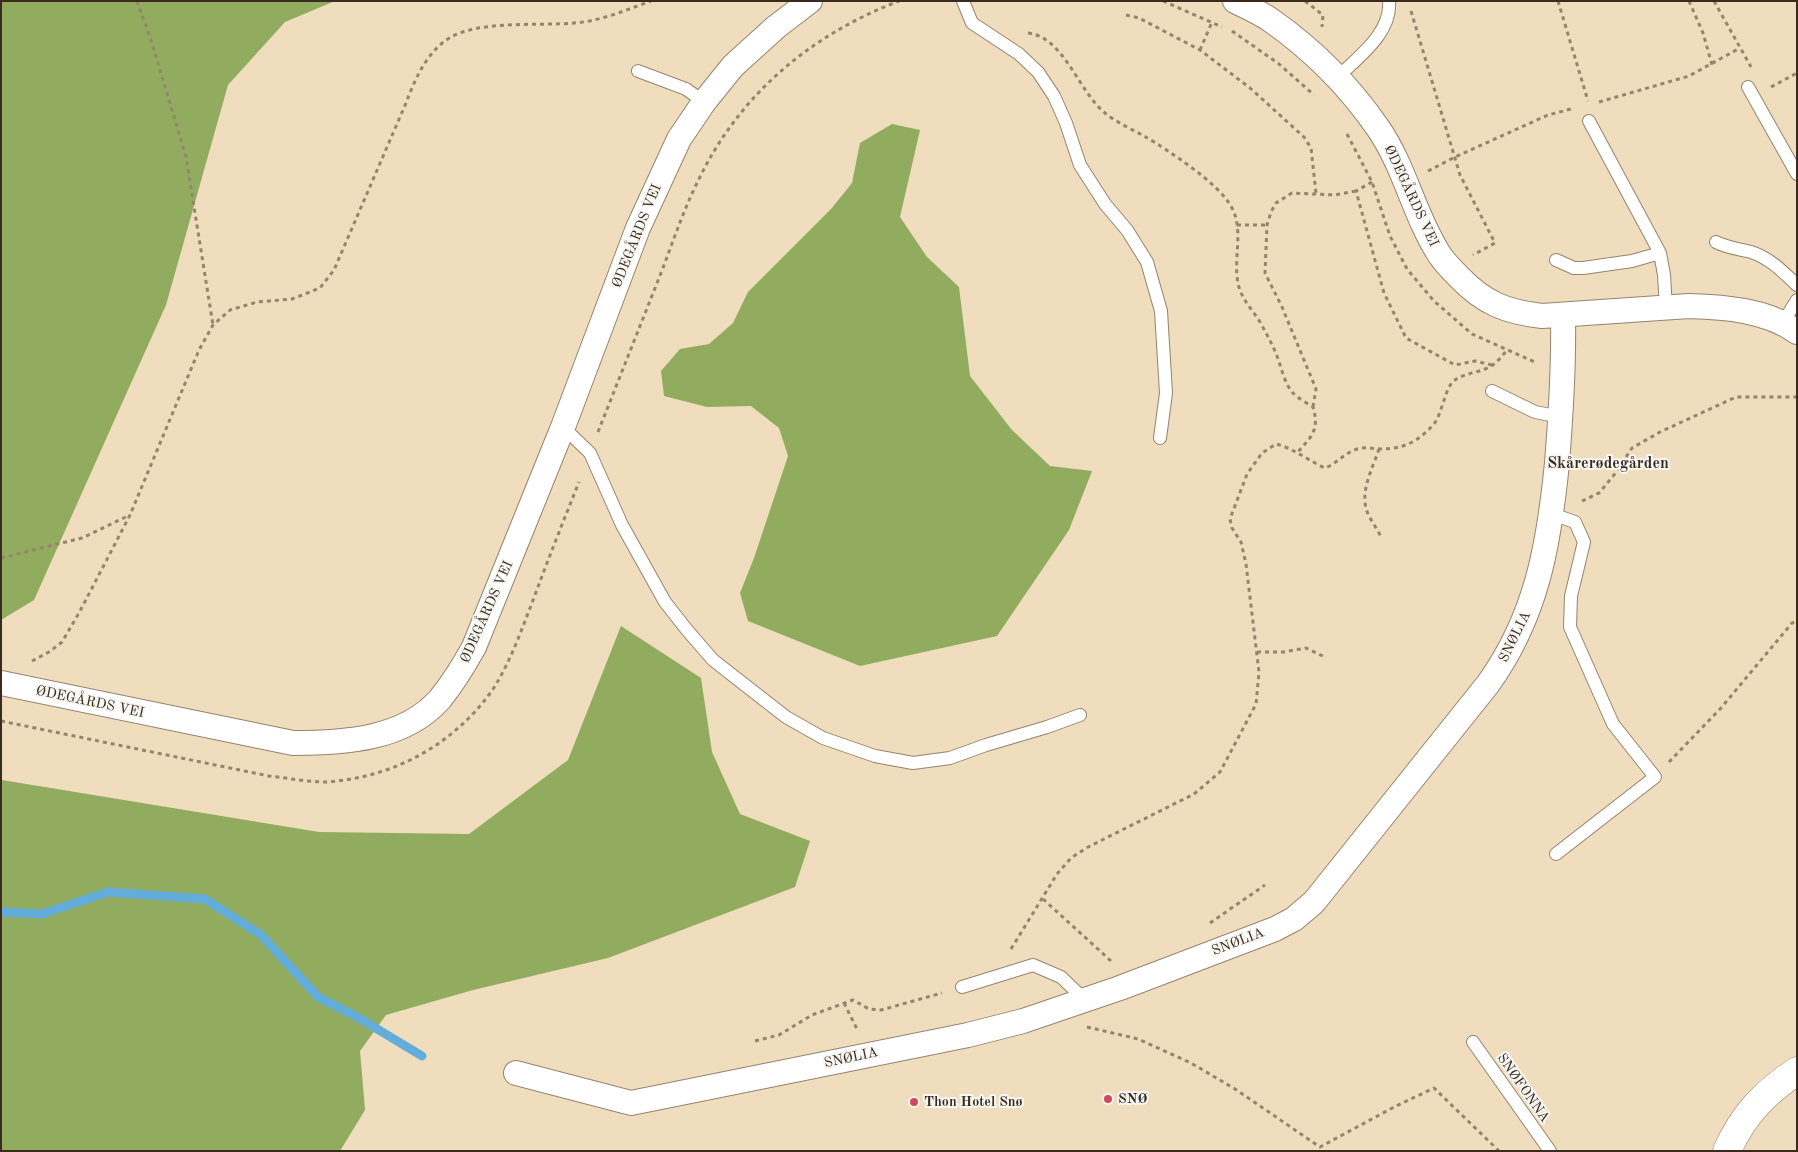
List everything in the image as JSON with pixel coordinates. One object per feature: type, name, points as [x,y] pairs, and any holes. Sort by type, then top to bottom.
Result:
[{"type":"street","name":"ØDEGÅRDS VEI","points":[[1,683],[293,743],[330,743],[366,738],[417,718],[438,700],[458,675],[474,647],[563,427],[638,228],[679,139],[704,102],[733,66],[776,27],[810,1]]},
{"type":"street","name":"ØDEGÅRDS VEI","points":[[1236,1],[1271,20],[1338,77],[1379,129],[1397,161],[1439,255],[1470,288],[1484,298],[1503,308],[1528,314],[1563,315],[1710,306],[1757,314],[1790,328]]},
{"type":"street","name":"SNØLIA","points":[[516,1073],[631,1104],[968,1035],[1023,1021],[1120,988],[1275,929],[1294,919],[1314,902],[1503,663],[1528,613],[1537,587],[1552,514],[1564,367],[1563,315]]},
{"type":"street","points":[[1727,1151],[1736,1130],[1749,1112],[1765,1095],[1797,1071]]},
{"type":"lane","points":[[964,1],[972,24],[1019,54],[1038,72],[1054,96],[1080,165],[1105,204],[1127,230],[1147,262],[1161,311],[1166,393],[1160,438]]},
{"type":"lane","points":[[1338,77],[1372,44],[1383,29],[1388,16],[1388,1]]},
{"type":"lane","points":[[638,71],[686,89],[704,102]]},
{"type":"lane","points":[[1748,87],[1797,174]]},
{"type":"lane","points":[[1589,121],[1660,253],[1664,275],[1666,308]]},
{"type":"lane","points":[[1716,242],[1754,253],[1766,259],[1778,267],[1797,285]]},
{"type":"lane","points":[[1556,260],[1574,268],[1583,268],[1632,261],[1660,253]]},
{"type":"lane","points":[[1790,328],[1797,300]]},
{"type":"lane","points":[[1492,391],[1535,412],[1561,417]]},
{"type":"lane","points":[[563,427],[590,453],[622,525],[665,602],[686,630],[713,660],[786,716],[823,738],[875,756],[913,763],[950,758],[1080,715]]},
{"type":"lane","points":[[1552,514],[1574,522],[1584,542],[1571,596],[1570,627],[1614,724],[1655,777],[1556,854]]},
{"type":"lane","points":[[962,987],[1033,965],[1061,977],[1085,1000]]},
{"type":"lane","name":"SNØFONNA","points":[[1473,1042],[1550,1151]]},
{"type":"path","points":[[137,1],[152,42],[186,158],[213,325]]},
{"type":"path","points":[[32,661],[62,642],[130,515],[199,350],[213,325],[230,310],[257,302],[292,299],[320,288],[334,270],[414,81],[424,64],[438,47],[459,33],[484,28],[576,23],[614,15],[651,1]]},
{"type":"path","points":[[1,721],[269,776],[326,782],[362,777],[397,767],[446,739],[475,712],[493,688],[507,663],[690,198],[716,147],[750,102],[790,63],[818,41],[856,20],[899,1]]},
{"type":"path","points":[[1163,1],[1231,31],[1279,64],[1320,101]]},
{"type":"path","points":[[1305,1],[1322,15],[1321,32]]},
{"type":"path","points":[[1558,1],[1589,105],[1589,121]]},
{"type":"path","points":[[1689,1],[1703,33],[1712,65]]},
{"type":"path","points":[[1411,10],[1460,175],[1495,243],[1468,258]]},
{"type":"path","points":[[1126,15],[1139,18],[1200,50],[1250,88],[1304,138],[1310,148],[1316,194]]},
{"type":"path","points":[[1200,50],[1212,22]]},
{"type":"path","points":[[993,36],[1012,32],[1033,34],[1050,42],[1065,59],[1091,100],[1106,114],[1149,139],[1189,166],[1220,192],[1232,208],[1238,226],[1237,282],[1242,298],[1260,322],[1275,350],[1287,382],[1294,394],[1313,407]]},
{"type":"path","points":[[1764,90],[1797,73]]},
{"type":"path","points":[[1346,134],[1372,182],[1390,236],[1407,269],[1434,301],[1472,334],[1531,361],[1564,367]]},
{"type":"path","points":[[1431,169],[1448,160]]},
{"type":"path","points":[[1296,454],[1316,430],[1313,407],[1316,389],[1282,307],[1265,273],[1267,225],[1276,203],[1292,193],[1335,195],[1356,192],[1372,182]]},
{"type":"path","points":[[1356,192],[1384,293],[1406,338],[1455,365],[1475,361],[1493,365]]},
{"type":"path","points":[[1238,226],[1267,225]]},
{"type":"path","points":[[1009,953],[1057,874],[1071,858],[1088,847],[1194,794],[1220,772],[1256,704],[1259,672],[1246,564],[1241,542],[1232,528],[1230,519],[1247,474],[1262,453],[1276,444],[1284,446],[1325,468],[1349,452],[1362,448],[1403,447],[1420,437],[1435,423],[1443,409],[1448,387],[1454,380],[1493,365],[1507,350]]},
{"type":"path","points":[[1576,502],[1588,500],[1599,493],[1632,448],[1660,432],[1736,397],[1797,397]]},
{"type":"path","points":[[1379,449],[1365,495],[1366,508],[1382,536]]},
{"type":"path","points":[[1,558],[82,538],[130,515]]},
{"type":"path","points":[[1655,777],[1721,708],[1792,623],[1797,621]]},
{"type":"path","points":[[1257,652],[1283,652],[1306,648],[1325,657]]},
{"type":"path","points":[[1209,924],[1265,885]]},
{"type":"path","points":[[1043,899],[1111,961],[1120,958]]},
{"type":"path","points":[[755,1041],[779,1035],[812,1015],[853,1000],[869,1009],[881,1010],[962,987]]},
{"type":"path","points":[[1088,1028],[1138,1038],[1191,1063],[1235,1088],[1320,1147],[1434,1088],[1499,1151]]},
{"type":"green space","points":[[1,1],[335,1],[285,22],[228,85],[166,305],[34,600],[1,620]]},
{"type":"green space","points":[[892,124],[920,130],[900,217],[927,257],[959,287],[970,376],[1012,430],[1050,466],[1092,471],[1069,530],[997,636],[860,666],[748,621],[740,593],[754,558],[788,456],[779,428],[751,406],[707,407],[664,396],[661,371],[680,349],[709,344],[733,323],[748,292],[831,209],[852,183],[860,143]]},
{"type":"green space","points":[[621,626],[701,678],[712,752],[740,814],[810,841],[795,887],[608,958],[473,990],[386,1015],[360,1051],[365,1110],[340,1151],[1,1151],[2,780],[319,832],[469,834],[568,760]]},
{"type":"waterway","points":[[1,912],[42,914],[108,892],[205,899],[261,935],[318,997],[359,1018],[422,1056]]},
{"type":"place","name":"SNØ","points":[[1108,1099]]},
{"type":"place","name":"Thon Hotel Snø","points":[[914,1102]]},
{"type":"district","name":"Skårerødegården","points":[[1608,464]]}]
